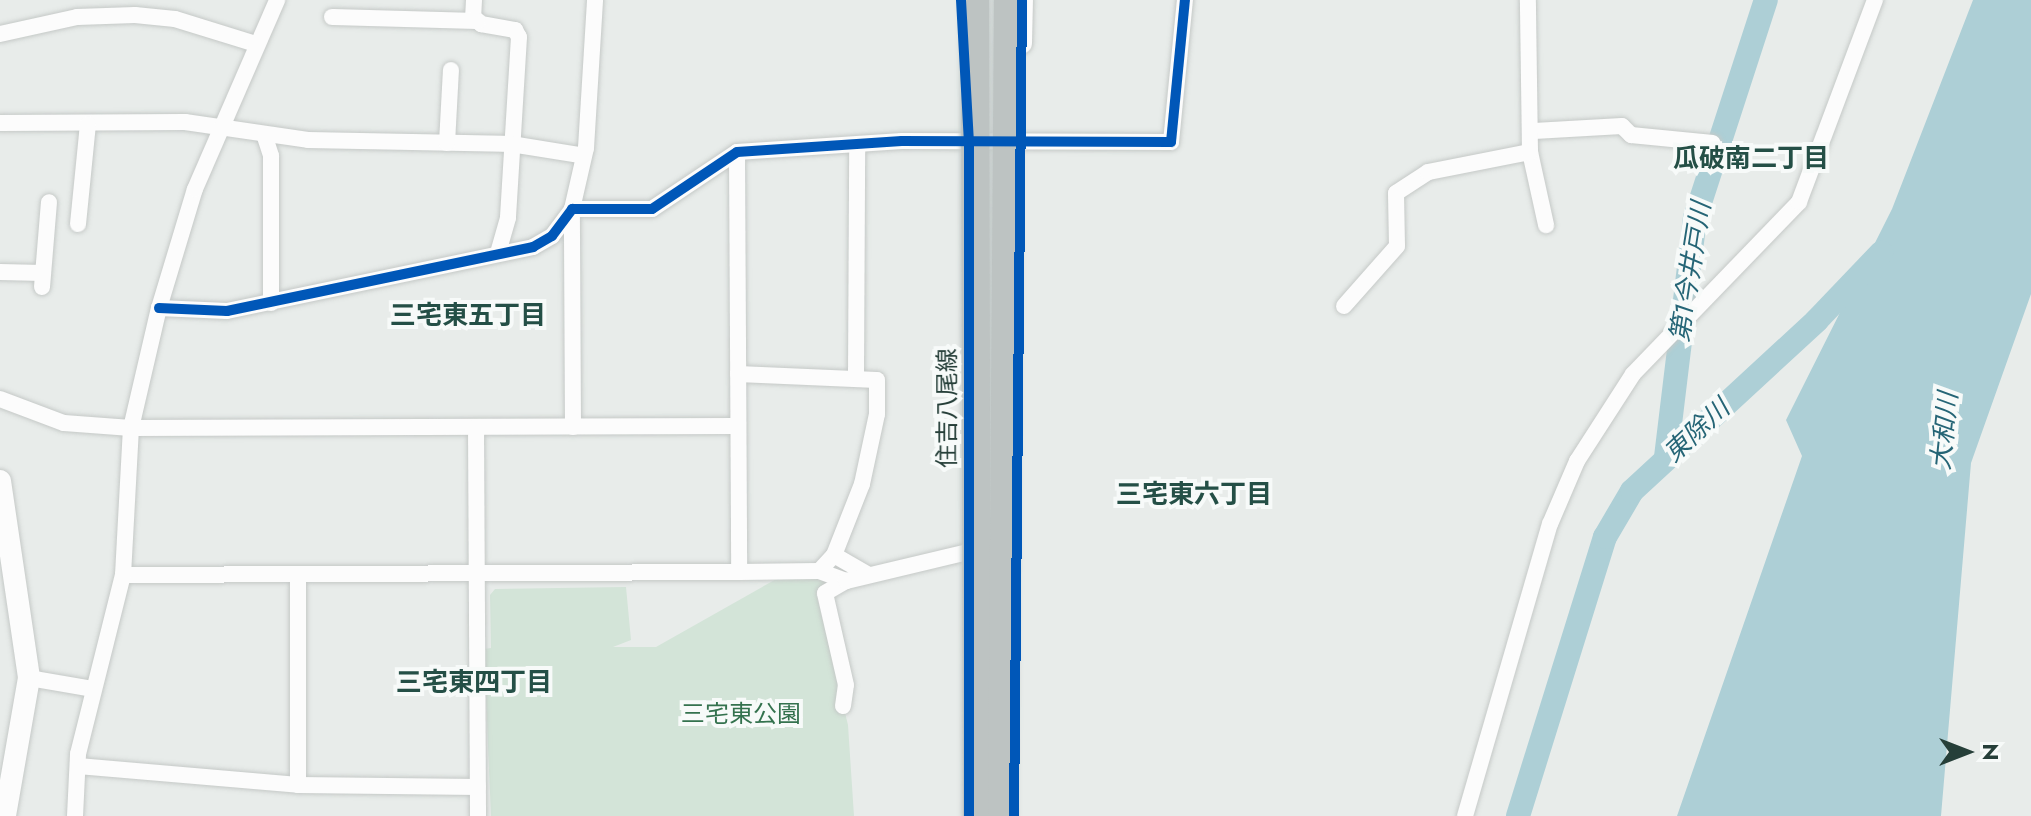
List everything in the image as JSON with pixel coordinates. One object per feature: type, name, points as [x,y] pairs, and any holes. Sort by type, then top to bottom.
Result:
[{"type":"highway","points":[[975,0],[978,221],[977,816]]},
{"type":"highway","points":[[978,221],[985,0]]},
{"type":"highway","points":[[1002,816],[1008,0]]},
{"type":"main road","name":"住吉八尾線","points":[[961,0],[969,143],[966,547],[969,816]]},
{"type":"main road","points":[[1014,816],[1022,0]]},
{"type":"main road","points":[[0,481],[29,678],[5,816]]},
{"type":"street","points":[[75,816],[78,766],[93,689],[123,575],[131,428],[159,308],[195,189],[277,0]]},
{"type":"street","points":[[361,19],[363,0]]},
{"type":"street","points":[[474,0],[478,21]]},
{"type":"street","points":[[573,427],[572,209],[580,155],[586,148],[595,0]]},
{"type":"street","points":[[572,209],[652,209],[737,152],[857,148],[902,141],[1019,145],[1171,142],[1185,0]]},
{"type":"street","points":[[1528,0],[1534,131],[1530,152],[1546,225]]},
{"type":"street","points":[[1465,816],[1550,524],[1577,461],[1633,374],[1799,202],[1875,0]]},
{"type":"street","points":[[0,34],[121,8],[175,19],[256,44]]},
{"type":"street","points":[[332,17],[478,21],[515,30],[519,37],[508,218],[498,253]]},
{"type":"street","points":[[447,143],[451,70]]},
{"type":"street","points":[[0,123],[224,125],[264,134],[511,144],[580,155]]},
{"type":"street","points":[[78,224],[88,124]]},
{"type":"street","points":[[1534,131],[1622,126],[1631,135],[1713,143]]},
{"type":"street","points":[[264,134],[271,156],[271,303]]},
{"type":"street","points":[[856,375],[857,148]]},
{"type":"street","points":[[737,152],[739,572]]},
{"type":"street","points":[[1344,306],[1397,246],[1396,193],[1428,172],[1530,152]]},
{"type":"street","points":[[0,272],[43,280],[49,202]]},
{"type":"street","points":[[159,308],[227,311],[498,253],[552,236],[572,209]]},
{"type":"street","points":[[738,374],[856,375],[877,380],[877,414],[862,484],[834,555],[819,571]]},
{"type":"street","points":[[0,399],[64,423],[131,428],[738,426]]},
{"type":"street","points":[[476,427],[478,816]]},
{"type":"street","points":[[843,706],[846,685],[821,594],[846,581],[966,547],[1015,548]]},
{"type":"street","points":[[834,555],[868,575]]},
{"type":"street","points":[[123,575],[819,571],[846,581]]},
{"type":"street","points":[[298,574],[298,785]]},
{"type":"street","points":[[29,678],[93,689]]},
{"type":"street","points":[[78,766],[298,785],[478,787]]},
{"type":"green space","name":"三宅東公園","points":[[803,575],[836,582],[816,593],[848,725],[854,816],[491,816],[484,649],[491,648],[490,595],[495,589],[626,587],[631,640],[613,647],[656,647],[778,578]]},
{"type":"water","name":"大和川","points":[[1973,0],[2031,0],[2031,294],[1971,463],[1941,816],[1677,816],[1802,456],[1786,420],[1892,209]]},
{"type":"waterway","name":"第1今井戸川","points":[[1666,457],[1695,218],[1766,0]]},
{"type":"waterway","name":"東除川","points":[[1518,816],[1605,537],[1632,491],[1817,320],[1881,253]]},
{"type":"cycle path","points":[[961,0],[969,143],[969,816]]},
{"type":"cycle path","points":[[1014,816],[1022,0]]},
{"type":"cycle path","points":[[159,308],[227,311],[533,247],[552,236],[572,209],[652,209],[737,152],[902,141],[1171,142],[1185,0]]},
{"type":"district","name":"瓜破南二丁目","points":[[1751,159]]},
{"type":"district","name":"三宅東五丁目","points":[[468,316]]},
{"type":"district","name":"三宅東六丁目","points":[[1194,495]]},
{"type":"district","name":"三宅東四丁目","points":[[474,683]]}]
